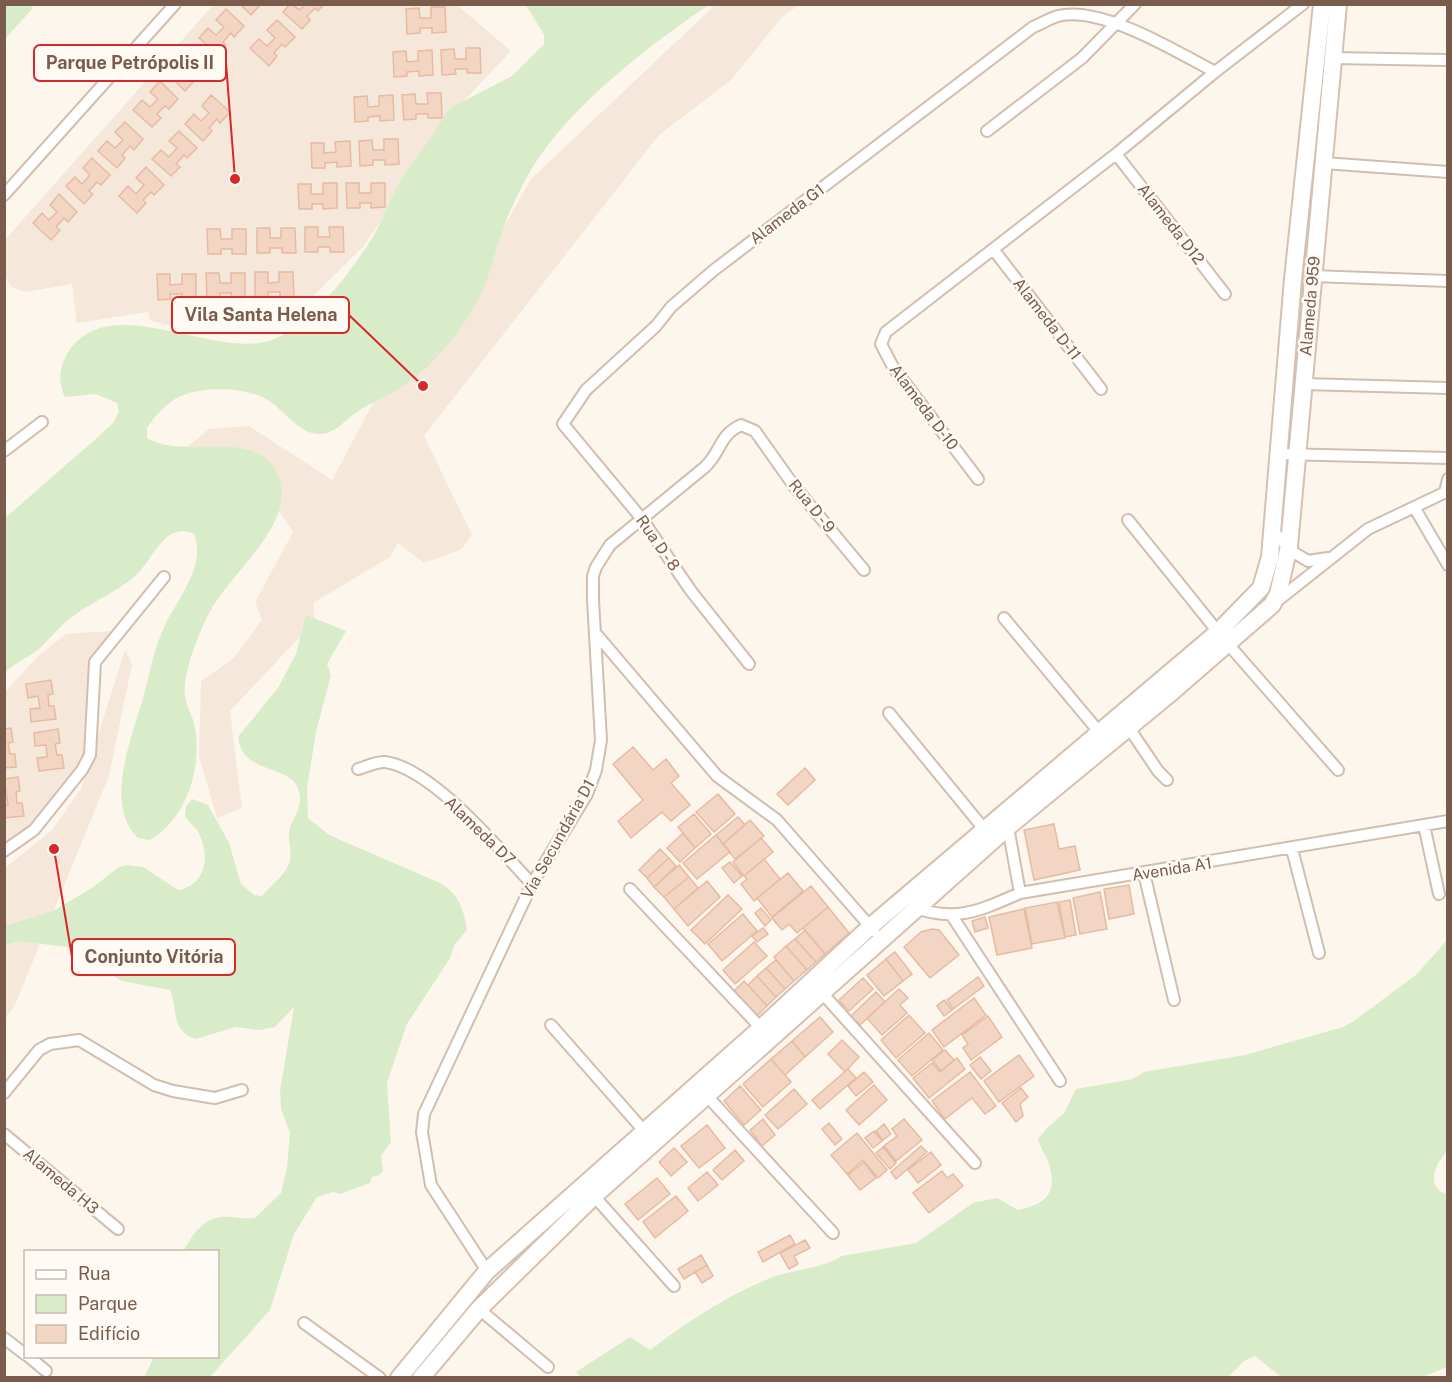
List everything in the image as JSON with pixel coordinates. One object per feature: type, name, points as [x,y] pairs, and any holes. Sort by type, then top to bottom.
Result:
[{"type":"street","points":[[4,195],[175,4]]},
{"type":"street","points":[[987,131],[1082,58],[1135,4]]},
{"type":"street","points":[[993,249],[1303,4]]},
{"type":"street","name":"Alameda 959","points":[[1223,638],[1261,588],[1265,578],[1272,530],[1292,290],[1322,4]]},
{"type":"street","name":"Alameda 959","points":[[1272,604],[1278,594],[1288,546],[1338,4]]},
{"type":"street","name":"Alameda G1","points":[[563,424],[586,390],[714,270],[1033,27],[1058,16],[1070,14],[1117,23],[1215,72]]},
{"type":"street","points":[[1332,58],[1448,60]]},
{"type":"street","name":"Alameda D12","points":[[1116,154],[1225,294]]},
{"type":"street","points":[[1324,163],[1448,172]]},
{"type":"street","name":"Alameda D-10","points":[[978,479],[892,367],[881,344],[886,332],[993,249]]},
{"type":"street","name":"Alameda D-11","points":[[993,249],[1101,389]]},
{"type":"street","points":[[1312,276],[1448,281]]},
{"type":"street","points":[[1304,384],[1448,388]]},
{"type":"street","points":[[4,451],[42,422]]},
{"type":"street","name":"Rua D - 8","points":[[563,424],[642,519],[691,591],[749,664]]},
{"type":"street","name":"Via Secundária D1","points":[[487,1271],[431,1185],[422,1132],[424,1114],[532,884],[587,794],[596,770],[601,740],[597,635],[592,600],[593,576],[610,545],[712,461],[728,432],[741,425],[755,431],[763,441]]},
{"type":"street","name":"Rua D - 9","points":[[763,441],[794,486],[864,570]]},
{"type":"street","points":[[1279,454],[1446,461]]},
{"type":"street","points":[[399,1377],[487,1271],[761,1029],[871,926],[984,829],[1100,733],[1223,638],[1272,604],[1329,558],[1368,529],[1446,491],[1448,479]]},
{"type":"street","points":[[1414,507],[1448,565]]},
{"type":"street","points":[[1128,520],[1223,638],[1338,770]]},
{"type":"street","points":[[1272,530],[1308,561],[1329,558]]},
{"type":"street","points":[[4,851],[34,830],[82,770],[90,755],[95,662],[164,577]]},
{"type":"street","points":[[1004,618],[1100,733]]},
{"type":"street","points":[[597,635],[717,776],[777,820],[882,941]]},
{"type":"street","points":[[421,1377],[479,1309],[594,1196],[707,1096],[827,998],[882,941],[1008,827],[1129,728],[1223,638]]},
{"type":"street","points":[[889,713],[984,829]]},
{"type":"street","points":[[1129,728],[1158,771],[1167,780]]},
{"type":"street","name":"Alameda D7","points":[[358,769],[384,762],[417,776],[467,815],[532,884]]},
{"type":"street","name":"Avenida A1","points":[[900,902],[918,909],[952,916],[975,913],[1020,893],[1293,849],[1448,821]]},
{"type":"street","points":[[1424,825],[1439,894]]},
{"type":"street","points":[[1008,827],[1020,893]]},
{"type":"street","points":[[1293,849],[1319,952]]},
{"type":"street","points":[[1144,873],[1174,1000]]},
{"type":"street","points":[[630,889],[761,1029]]},
{"type":"street","points":[[952,916],[1060,1081]]},
{"type":"street","points":[[827,998],[975,1163]]},
{"type":"street","points":[[551,1025],[645,1132]]},
{"type":"street","points":[[4,1093],[31,1059],[50,1044],[79,1040],[154,1085],[173,1091],[215,1098],[242,1090]]},
{"type":"street","points":[[707,1096],[833,1233]]},
{"type":"street","name":"Alameda H3","points":[[4,1134],[117,1229]]},
{"type":"street","points":[[594,1196],[674,1286]]},
{"type":"street","points":[[479,1309],[548,1367]]},
{"type":"street","points":[[304,1323],[380,1377]]},
{"type":"street","points":[[4,1338],[24,1354]]},
{"type":"street","points":[[30,1358],[46,1371]]},
{"type":"shaded area","points":[[213,5],[457,5],[511,51],[461,104],[363,247],[284,325],[269,327],[231,321],[179,329],[150,320],[148,312],[77,323],[72,284],[25,292],[11,287],[5,275],[4,241]]},
{"type":"shaded area","points":[[715,5],[799,5],[783,16],[731,80],[659,135],[424,436],[472,535],[462,549],[424,563],[398,543],[390,557],[313,603],[315,621],[230,711],[242,808],[217,818],[199,757],[201,681],[234,658],[262,620],[255,602],[293,532],[270,498],[155,474],[209,429],[249,426],[332,480],[403,347],[494,245],[531,179]]},
{"type":"shaded area","points":[[111,631],[90,659],[87,750],[32,829],[5,853],[5,692],[38,656],[66,634]]},
{"type":"shaded area","points":[[125,650],[132,664],[109,776],[15,1005],[5,1019],[5,868],[52,830],[81,789]]},
{"type":"green space","points":[[5,4],[33,5],[5,39]]},
{"type":"green space","points":[[526,5],[709,5],[612,79],[566,124],[547,147],[531,170],[512,206],[485,284],[472,310],[444,349],[410,381],[362,409],[335,429],[325,433],[312,433],[305,430],[262,397],[237,390],[223,389],[197,391],[175,399],[163,408],[147,428],[147,438],[163,444],[238,448],[255,452],[269,461],[279,477],[282,493],[279,510],[272,527],[215,603],[203,625],[190,660],[185,697],[194,724],[197,743],[194,775],[189,791],[174,819],[163,831],[150,840],[138,838],[128,824],[123,808],[121,791],[123,772],[158,643],[194,569],[197,546],[194,534],[184,531],[167,537],[134,577],[72,617],[40,648],[5,673],[5,518],[114,422],[119,411],[117,403],[96,394],[65,397],[60,381],[64,359],[85,335],[107,327],[132,325],[244,344],[269,341],[298,325],[340,284],[362,253],[376,232],[399,183],[452,107],[512,76],[544,44],[544,35]]},
{"type":"green space","points":[[306,615],[346,631],[327,664],[331,675],[316,732],[307,788],[308,818],[329,835],[440,883],[460,903],[467,930],[455,944],[450,958],[407,1024],[387,1083],[391,1142],[381,1156],[383,1171],[380,1175],[372,1177],[370,1183],[340,1194],[333,1192],[317,1197],[294,1234],[270,1310],[210,1377],[144,1377],[154,1358],[219,1358],[219,1250],[185,1250],[194,1234],[209,1221],[221,1217],[255,1218],[281,1193],[287,1167],[290,1133],[281,1109],[280,1091],[294,1007],[275,1027],[259,1030],[235,1027],[196,1039],[188,1036],[179,1026],[170,990],[122,981],[67,947],[18,941],[5,945],[5,926],[53,911],[92,888],[119,867],[127,865],[143,867],[178,890],[188,887],[200,875],[205,858],[197,830],[185,816],[186,806],[192,799],[208,805],[229,843],[241,884],[254,895],[262,896],[289,865],[291,853],[289,832],[300,801],[298,788],[292,780],[250,759],[242,750],[238,737],[278,688],[296,654]]},
{"type":"green space","points":[[1447,940],[1447,1151],[1436,1168],[1434,1180],[1440,1191],[1447,1194],[1447,1367],[1423,1377],[1281,1377],[1255,1356],[1244,1361],[1227,1378],[581,1378],[576,1372],[630,1337],[650,1350],[706,1311],[768,1279],[824,1264],[842,1256],[916,1243],[973,1203],[997,1198],[1018,1210],[1036,1204],[1048,1195],[1052,1181],[1048,1161],[1038,1139],[1064,1113],[1076,1089],[1133,1079],[1144,1072],[1245,1055],[1343,1027],[1417,974]]},
{"type":"building","points":[[240,4],[259,4],[260,5],[251,15]]},
{"type":"building","points":[[290,4],[300,10],[305,4],[324,4],[318,11],[315,8],[307,16],[310,20],[302,29],[283,12]]},
{"type":"building","points":[[431,7],[445,7],[446,32],[432,33],[432,28],[420,28],[420,33],[407,34],[406,9],[419,8],[420,18],[431,18]]},
{"type":"building","points":[[226,9],[244,26],[234,37],[231,33],[223,42],[226,45],[218,55],[199,38],[208,28],[216,35],[224,27],[216,20]]},
{"type":"building","points":[[277,20],[295,37],[285,47],[282,44],[274,53],[277,56],[269,66],[250,48],[259,39],[267,46],[275,38],[267,30]]},
{"type":"building","points":[[193,45],[211,62],[202,72],[198,69],[190,78],[194,81],[185,91],[167,73],[175,64],[183,71],[191,62],[183,55]]},
{"type":"building","points":[[466,48],[480,48],[481,73],[467,73],[467,69],[455,69],[456,74],[442,75],[441,50],[454,49],[455,59],[466,59]]},
{"type":"building","points":[[432,50],[433,75],[419,76],[419,71],[407,72],[407,76],[394,77],[393,52],[406,51],[407,62],[418,61],[418,51]]},
{"type":"building","points":[[160,81],[178,99],[169,109],[165,106],[157,114],[161,118],[152,127],[133,110],[142,100],[150,107],[158,99],[150,92]]},
{"type":"building","points":[[427,93],[441,93],[442,118],[428,118],[428,114],[416,114],[416,119],[404,120],[402,95],[415,94],[416,104],[428,104]]},
{"type":"building","points":[[211,95],[230,112],[220,123],[217,119],[209,128],[212,131],[203,141],[185,124],[194,114],[201,121],[209,113],[202,106]]},
{"type":"building","points":[[393,95],[394,120],[380,121],[380,116],[368,117],[368,121],[355,122],[354,97],[367,96],[368,107],[379,106],[379,96]]},
{"type":"building","points":[[125,122],[143,139],[134,150],[130,146],[122,155],[125,158],[117,168],[98,151],[107,141],[115,148],[123,140],[115,132]]},
{"type":"building","points":[[179,131],[197,148],[187,158],[184,155],[176,164],[180,167],[171,176],[152,159],[161,150],[169,157],[177,148],[169,141]]},
{"type":"building","points":[[384,139],[398,139],[399,164],[385,165],[385,160],[373,160],[373,165],[360,166],[359,141],[372,140],[373,150],[384,150]]},
{"type":"building","points":[[350,141],[351,166],[337,167],[337,162],[325,163],[325,168],[312,168],[311,143],[324,143],[324,153],[336,152],[335,142]]},
{"type":"building","points":[[92,158],[110,175],[101,185],[97,182],[89,191],[93,194],[84,204],[66,186],[75,177],[82,184],[90,175],[83,168]]},
{"type":"building","points":[[146,167],[164,185],[154,195],[151,192],[143,200],[146,203],[137,213],[119,196],[128,186],[136,194],[144,185],[136,178]]},
{"type":"building","points":[[323,183],[337,183],[337,208],[323,209],[323,204],[312,204],[312,209],[299,209],[298,184],[311,184],[311,194],[323,194]]},
{"type":"building","points":[[346,183],[359,183],[359,193],[371,193],[371,183],[385,183],[385,207],[371,208],[371,203],[360,203],[360,208],[347,208]]},
{"type":"building","points":[[59,194],[77,212],[68,222],[64,218],[56,227],[60,230],[51,240],[33,223],[42,213],[49,220],[57,212],[50,205]]},
{"type":"building","points":[[305,227],[318,227],[318,237],[330,237],[329,227],[343,227],[344,252],[330,252],[330,247],[318,247],[318,252],[305,252]]},
{"type":"building","points":[[257,228],[270,228],[270,238],[281,238],[281,228],[295,228],[296,253],[282,253],[282,248],[270,248],[270,253],[257,253]]},
{"type":"building","points":[[207,229],[220,229],[221,239],[232,239],[232,229],[246,229],[246,254],[232,254],[232,249],[221,249],[221,254],[208,254]]},
{"type":"building","points":[[255,272],[268,272],[268,283],[279,282],[279,272],[293,272],[294,297],[280,297],[280,292],[268,292],[268,297],[255,297]]},
{"type":"building","points":[[206,273],[219,273],[220,283],[231,283],[231,273],[245,273],[245,298],[232,298],[231,293],[220,293],[220,298],[207,298]]},
{"type":"building","points":[[157,274],[170,274],[170,285],[182,284],[182,274],[196,274],[196,299],[182,299],[182,294],[170,294],[171,299],[158,300]]},
{"type":"building","points":[[51,680],[53,694],[48,695],[49,706],[54,706],[56,719],[31,722],[30,709],[40,708],[38,696],[28,698],[26,684]]},
{"type":"building","points":[[11,728],[13,742],[8,743],[10,754],[15,754],[16,767],[4,768],[4,729]]},
{"type":"building","points":[[58,729],[60,743],[55,744],[57,755],[62,755],[64,768],[39,771],[37,758],[47,757],[46,745],[35,746],[34,733]]},
{"type":"building","points":[[633,747],[653,770],[666,759],[679,776],[671,783],[690,805],[671,821],[662,812],[631,838],[618,821],[643,800],[613,764]]},
{"type":"building","points":[[805,768],[815,780],[788,805],[777,794]]},
{"type":"building","points":[[18,777],[20,791],[16,792],[17,803],[22,803],[24,816],[4,818],[4,805],[8,805],[4,779]]},
{"type":"building","points":[[718,794],[735,814],[714,832],[696,812]]},
{"type":"building","points":[[694,814],[711,834],[695,848],[678,827]]},
{"type":"building","points":[[738,817],[745,825],[723,844],[716,835]]},
{"type":"building","points":[[750,820],[764,836],[735,859],[723,844]]},
{"type":"building","points":[[1054,824],[1059,849],[1075,846],[1080,870],[1034,880],[1024,830]]},
{"type":"building","points":[[683,833],[695,848],[680,862],[667,848]]},
{"type":"building","points":[[716,835],[730,852],[697,879],[683,863]]},
{"type":"building","points":[[761,838],[773,852],[744,876],[733,862]]},
{"type":"building","points":[[660,849],[669,858],[647,878],[639,870]]},
{"type":"building","points":[[669,858],[676,866],[654,887],[647,878]]},
{"type":"building","points":[[764,859],[780,879],[754,901],[741,884],[747,879],[744,876]]},
{"type":"building","points":[[730,862],[742,876],[734,883],[722,868]]},
{"type":"building","points":[[679,865],[689,877],[664,897],[654,887]]},
{"type":"building","points":[[788,873],[803,891],[772,917],[757,898]]},
{"type":"building","points":[[689,877],[698,888],[674,909],[664,897]]},
{"type":"building","points":[[707,881],[720,897],[688,926],[674,909]]},
{"type":"building","points":[[1129,885],[1134,914],[1109,919],[1104,889]]},
{"type":"building","points":[[811,886],[828,907],[797,933],[789,924],[782,930],[772,918]]},
{"type":"building","points":[[1100,892],[1107,929],[1080,934],[1073,898]]},
{"type":"building","points":[[728,895],[742,909],[705,944],[691,930]]},
{"type":"building","points":[[1070,900],[1076,935],[1065,937],[1059,902]]},
{"type":"building","points":[[1057,902],[1065,938],[1032,944],[1025,908]]},
{"type":"building","points":[[828,907],[849,933],[825,954],[803,928]]},
{"type":"building","points":[[761,908],[771,920],[765,926],[755,913]]},
{"type":"building","points":[[1024,909],[1032,948],[997,955],[989,917]]},
{"type":"building","points":[[743,914],[757,931],[722,961],[708,944]]},
{"type":"building","points":[[985,917],[988,928],[975,932],[972,921]]},
{"type":"building","points":[[763,928],[768,934],[757,942],[752,936]]},
{"type":"building","points":[[805,930],[825,954],[816,962],[795,939]]},
{"type":"building","points":[[939,930],[959,955],[930,978],[904,947],[921,932]]},
{"type":"building","points":[[795,939],[816,962],[807,970],[786,946]]},
{"type":"building","points":[[754,942],[767,956],[735,984],[723,970]]},
{"type":"building","points":[[786,946],[807,970],[794,981],[774,957]]},
{"type":"building","points":[[895,952],[912,974],[903,981],[886,959]]},
{"type":"building","points":[[886,959],[903,981],[884,996],[867,975]]},
{"type":"building","points":[[776,960],[794,981],[785,989],[766,968]]},
{"type":"building","points":[[766,968],[785,989],[776,997],[757,976]]},
{"type":"building","points":[[757,976],[776,997],[767,1006],[748,985]]},
{"type":"building","points":[[978,977],[984,986],[953,1009],[947,1000]]},
{"type":"building","points":[[863,978],[873,989],[849,1011],[839,1000]]},
{"type":"building","points":[[744,981],[767,1006],[757,1016],[734,991]]},
{"type":"building","points":[[899,989],[908,998],[900,1005],[907,1013],[882,1035],[867,1018]]},
{"type":"building","points":[[876,992],[885,1002],[860,1025],[851,1016]]},
{"type":"building","points":[[974,998],[986,1015],[944,1047],[932,1030]]},
{"type":"building","points":[[944,1000],[952,1010],[944,1016],[937,1006]]},
{"type":"building","points":[[909,1015],[925,1033],[896,1058],[881,1040]]},
{"type":"building","points":[[988,1016],[1002,1037],[971,1060],[963,1048],[968,1044],[962,1035]]},
{"type":"building","points":[[820,1017],[833,1032],[805,1057],[792,1041]]},
{"type":"building","points":[[929,1033],[943,1050],[912,1076],[898,1060]]},
{"type":"building","points":[[842,1040],[859,1057],[845,1072],[828,1054]]},
{"type":"building","points":[[792,1041],[805,1057],[785,1075],[771,1059]]},
{"type":"building","points":[[945,1050],[954,1060],[941,1071],[932,1060]]},
{"type":"building","points":[[1019,1055],[1034,1076],[999,1102],[984,1081]]},
{"type":"building","points":[[980,1057],[991,1071],[981,1079],[970,1065]]},
{"type":"building","points":[[957,1058],[965,1069],[929,1098],[913,1078],[932,1063],[940,1072]]},
{"type":"building","points":[[771,1059],[791,1082],[763,1107],[743,1084]]},
{"type":"building","points":[[848,1069],[856,1078],[820,1109],[812,1100]]},
{"type":"building","points":[[864,1072],[873,1082],[856,1096],[848,1086]]},
{"type":"building","points":[[970,1072],[996,1106],[985,1114],[972,1098],[945,1119],[932,1101]]},
{"type":"building","points":[[874,1085],[887,1100],[859,1125],[846,1110]]},
{"type":"building","points":[[740,1086],[761,1110],[744,1125],[724,1101]]},
{"type":"building","points":[[1021,1088],[1028,1097],[1020,1104],[1023,1116],[1016,1122],[1002,1103]]},
{"type":"building","points":[[794,1089],[807,1104],[778,1129],[765,1115]]},
{"type":"building","points":[[763,1119],[775,1135],[762,1146],[750,1130]]},
{"type":"building","points":[[904,1119],[922,1140],[896,1161],[884,1146],[897,1136],[892,1129]]},
{"type":"building","points":[[829,1123],[842,1139],[835,1145],[822,1129]]},
{"type":"building","points":[[884,1124],[891,1134],[883,1140],[876,1131]]},
{"type":"building","points":[[707,1125],[725,1148],[699,1168],[681,1146]]},
{"type":"building","points":[[874,1131],[882,1141],[873,1148],[865,1138]]},
{"type":"building","points":[[857,1133],[887,1170],[878,1178],[863,1160],[847,1174],[831,1155]]},
{"type":"building","points":[[921,1146],[927,1152],[896,1179],[891,1172]]},
{"type":"building","points":[[883,1147],[896,1163],[890,1169],[876,1153]]},
{"type":"building","points":[[674,1148],[687,1162],[671,1176],[659,1162]]},
{"type":"building","points":[[735,1150],[744,1161],[722,1180],[713,1170]]},
{"type":"building","points":[[931,1152],[941,1165],[918,1183],[908,1170]]},
{"type":"building","points":[[864,1162],[876,1178],[860,1190],[848,1175]]},
{"type":"building","points":[[942,1171],[947,1178],[953,1174],[963,1186],[929,1213],[913,1193]]},
{"type":"building","points":[[707,1172],[718,1185],[698,1201],[688,1188]]},
{"type":"building","points":[[657,1178],[670,1194],[638,1220],[625,1204]]},
{"type":"building","points":[[676,1196],[688,1211],[655,1238],[643,1222]]},
{"type":"building","points":[[790,1235],[795,1244],[763,1262],[758,1252]]},
{"type":"building","points":[[805,1240],[810,1248],[794,1256],[798,1264],[789,1269],[780,1253]]},
{"type":"building","points":[[701,1255],[707,1265],[684,1279],[678,1269]]},
{"type":"building","points":[[707,1265],[713,1276],[702,1283],[695,1272]]},
{"type":"place","name":"Parque Petrópolis II","points":[[235,179]]},
{"type":"place","name":"Vila Santa Helena","points":[[423,386]]},
{"type":"place","name":"Conjunto Vitória","points":[[54,849]]}]
